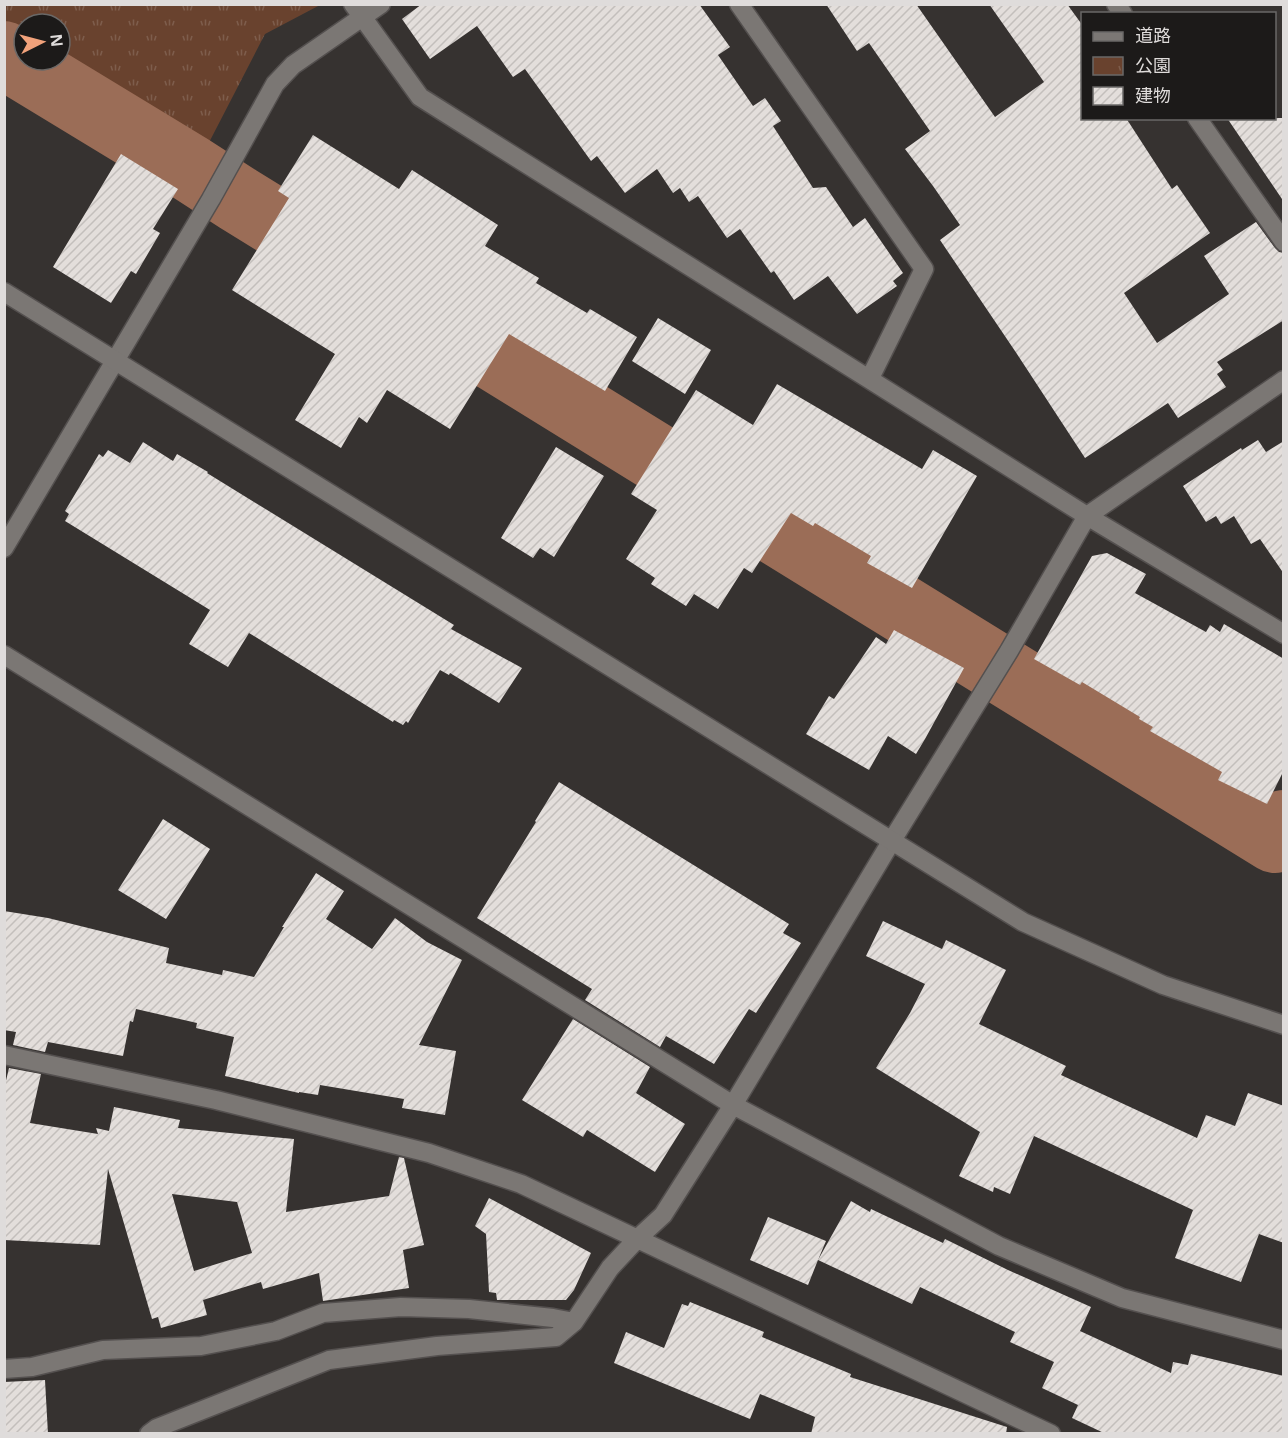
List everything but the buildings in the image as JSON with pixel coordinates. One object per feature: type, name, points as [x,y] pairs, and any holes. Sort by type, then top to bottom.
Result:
[{"type":"street","points":[[4,548],[211,200],[275,84],[292,65],[358,11],[381,4]]},
{"type":"street","points":[[739,4],[924,269],[870,378]]},
{"type":"street","points":[[358,11],[420,97],[1088,516],[1284,634]]},
{"type":"street","points":[[1198,120],[1284,242]]},
{"type":"street","points":[[4,292],[1023,922],[1163,985],[1284,1025]]},
{"type":"street","points":[[149,1434],[158,1428],[329,1360],[437,1346],[556,1337],[574,1322],[610,1268],[663,1215],[733,1105],[1009,651],[1088,516],[1284,380]]},
{"type":"street","points":[[4,655],[733,1105],[999,1246],[1122,1298],[1284,1340]]},
{"type":"street","points":[[4,1055],[216,1100],[429,1153],[521,1184],[1051,1434]]},
{"type":"street","points":[[4,1369],[32,1366],[103,1350],[201,1346],[276,1331],[323,1313],[401,1307],[469,1309],[574,1322]]},
{"type":"green space","points":[[5,4],[320,5],[265,34],[202,156],[66,72],[72,72],[72,12],[12,12],[12,39],[5,35]]},
{"type":"waterway","points":[[4,55],[1275,839],[1284,824]]}]
